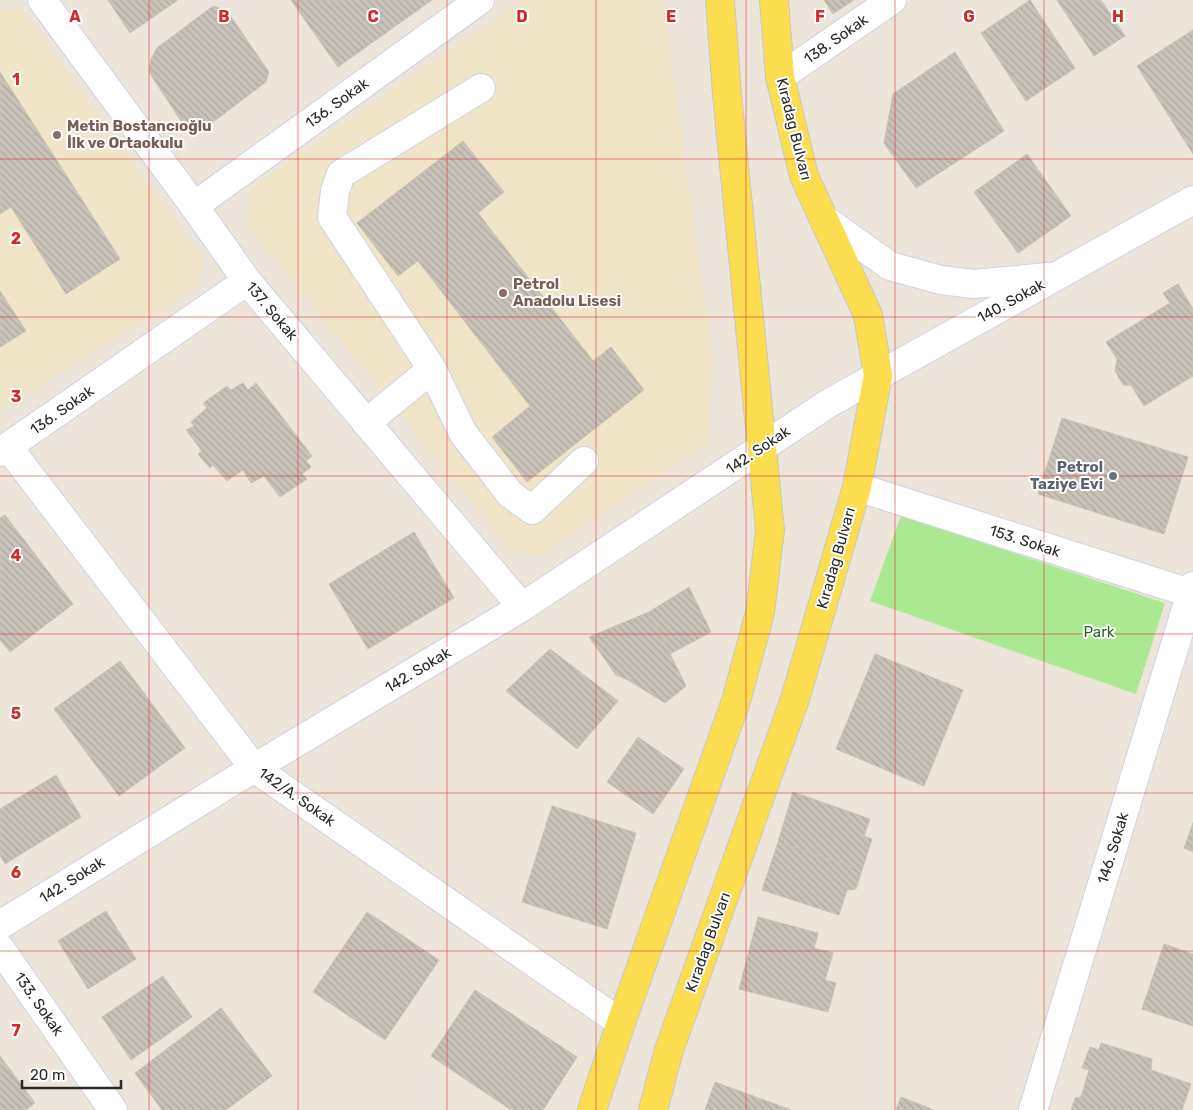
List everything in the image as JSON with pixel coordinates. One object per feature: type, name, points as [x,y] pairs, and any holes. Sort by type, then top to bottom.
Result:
[{"type":"main road","points":[[592,1110],[621,1023],[736,701],[760,613],[770,530],[727,94],[720,0]]},
{"type":"main road","name":"Kıradag Bulvarı","points":[[653,1110],[669,1050],[795,699],[857,487],[878,375],[868,315],[804,176],[780,77],[774,0]]},
{"type":"street","name":"137. Sokak","points":[[42,0],[247,281],[522,607]]},
{"type":"street","name":"136. Sokak","points":[[194,206],[480,0]]},
{"type":"street","name":"138. Sokak","points":[[780,77],[892,0]]},
{"type":"street","points":[[481,88],[341,174],[335,191],[332,217],[432,369],[463,433],[510,494],[532,510],[584,461]]},
{"type":"street","name":"140. Sokak","points":[[829,403],[1193,200]]},
{"type":"street","points":[[824,219],[890,266],[942,280],[974,284],[1056,276]]},
{"type":"street","name":"136. Sokak","points":[[4,450],[247,281]]},
{"type":"street","points":[[366,423],[432,369]]},
{"type":"street","name":"142. Sokak","points":[[0,925],[254,768],[522,607],[829,403]]},
{"type":"street","name":"142/A. Sokak","points":[[4,450],[254,768],[621,1023]]},
{"type":"street","name":"153. Sokak","points":[[857,487],[1192,591]]},
{"type":"street","name":"146. Sokak","points":[[1033,1110],[1192,591]]},
{"type":"street","name":"133. Sokak","points":[[0,948],[112,1110]]},
{"type":"shaded area","name":"Petrol Anadolu Lisesi","points":[[522,0],[663,0],[713,362],[707,444],[541,556],[510,550],[247,225],[251,188]]},
{"type":"shaded area","name":"Metin Bostancıoğlu İlk ve Ortaokulu","points":[[0,10],[22,10],[204,260],[198,286],[0,411]]},
{"type":"green space","name":"Park","points":[[901,516],[1165,603],[1136,694],[870,601]]},
{"type":"building","points":[[108,0],[178,0],[130,33]]},
{"type":"building","points":[[291,0],[432,0],[338,67]]},
{"type":"building","points":[[824,0],[854,0],[833,14]]},
{"type":"building","points":[[1030,0],[1075,68],[1026,101],[981,33]]},
{"type":"building","points":[[1057,0],[1101,0],[1125,36],[1094,56]]},
{"type":"building","points":[[213,6],[227,11],[269,72],[266,82],[205,128],[194,130],[183,124],[149,72],[151,59],[157,48]]},
{"type":"building","points":[[1193,30],[1193,154],[1137,66]]},
{"type":"building","points":[[955,52],[1004,131],[916,188],[884,143],[893,94]]},
{"type":"building","points":[[0,72],[120,259],[66,294],[11,207],[0,214]]},
{"type":"building","points":[[463,141],[504,192],[478,213],[593,361],[611,347],[644,390],[527,482],[492,437],[530,406],[418,261],[398,276],[357,223]]},
{"type":"building","points":[[1027,154],[1071,216],[1018,253],[974,192]]},
{"type":"building","points":[[1178,284],[1193,309],[1193,376],[1144,406],[1131,385],[1123,385],[1115,371],[1117,359],[1106,342],[1170,303],[1163,293]]},
{"type":"building","points":[[0,291],[26,331],[0,347]]},
{"type":"building","points":[[243,383],[248,390],[256,383],[312,456],[306,461],[311,467],[302,474],[307,479],[280,497],[264,476],[251,483],[243,470],[227,481],[213,465],[210,468],[198,454],[202,451],[186,430],[194,426],[191,422],[207,408],[203,403],[227,386],[231,390]]},
{"type":"building","name":"Petrol Taziye Evi","points":[[1062,418],[1188,457],[1164,534],[1038,494]]},
{"type":"building","points":[[5,515],[73,604],[10,652],[0,640],[0,518]]},
{"type":"building","points":[[414,532],[454,598],[368,649],[329,584]]},
{"type":"building","points":[[689,587],[711,632],[670,654],[649,612]]},
{"type":"building","points":[[649,612],[686,686],[665,703],[628,680],[616,675],[589,637]]},
{"type":"building","points":[[550,649],[618,701],[577,749],[506,691]]},
{"type":"building","points":[[875,654],[963,690],[924,786],[836,749]]},
{"type":"building","points":[[120,661],[185,748],[119,796],[54,709]]},
{"type":"building","points":[[638,737],[684,769],[653,814],[607,782]]},
{"type":"building","points":[[56,775],[81,817],[5,864],[0,855],[0,809]]},
{"type":"building","points":[[793,792],[870,819],[864,836],[872,839],[862,870],[778,842]]},
{"type":"building","points":[[552,806],[636,833],[607,929],[522,902]]},
{"type":"building","points":[[1193,823],[1193,852],[1184,848]]},
{"type":"building","points":[[778,842],[862,870],[856,889],[847,890],[839,915],[762,890]]},
{"type":"building","points":[[106,911],[136,959],[88,989],[58,941]]},
{"type":"building","points":[[367,912],[439,960],[385,1040],[313,992]]},
{"type":"building","points":[[758,917],[818,933],[814,948],[833,953],[825,980],[836,983],[828,1012],[739,989]]},
{"type":"building","points":[[1164,944],[1193,954],[1193,1026],[1142,1009]]},
{"type":"building","points":[[163,976],[192,1017],[131,1060],[102,1017]]},
{"type":"building","points":[[475,990],[577,1057],[543,1110],[511,1110],[431,1056]]},
{"type":"building","points":[[221,1008],[272,1076],[226,1110],[162,1110],[135,1073]]},
{"type":"building","points":[[1101,1043],[1152,1059],[1151,1070],[1191,1084],[1182,1110],[1071,1110],[1075,1098],[1081,1097],[1089,1070],[1082,1068],[1090,1047],[1099,1050]]},
{"type":"building","points":[[0,1056],[35,1103],[26,1110],[0,1110]]},
{"type":"building","points":[[715,1082],[791,1110],[705,1110]]},
{"type":"building","points":[[901,1097],[934,1110],[896,1110]]},
{"type":"place","name":"Metin Bostancıoğlu İlk ve Ortaokulu","points":[[57,135]]},
{"type":"place","name":"Petrol Anadolu Lisesi","points":[[503,293]]},
{"type":"place","name":"Petrol Taziye Evi","points":[[1113,476]]}]
